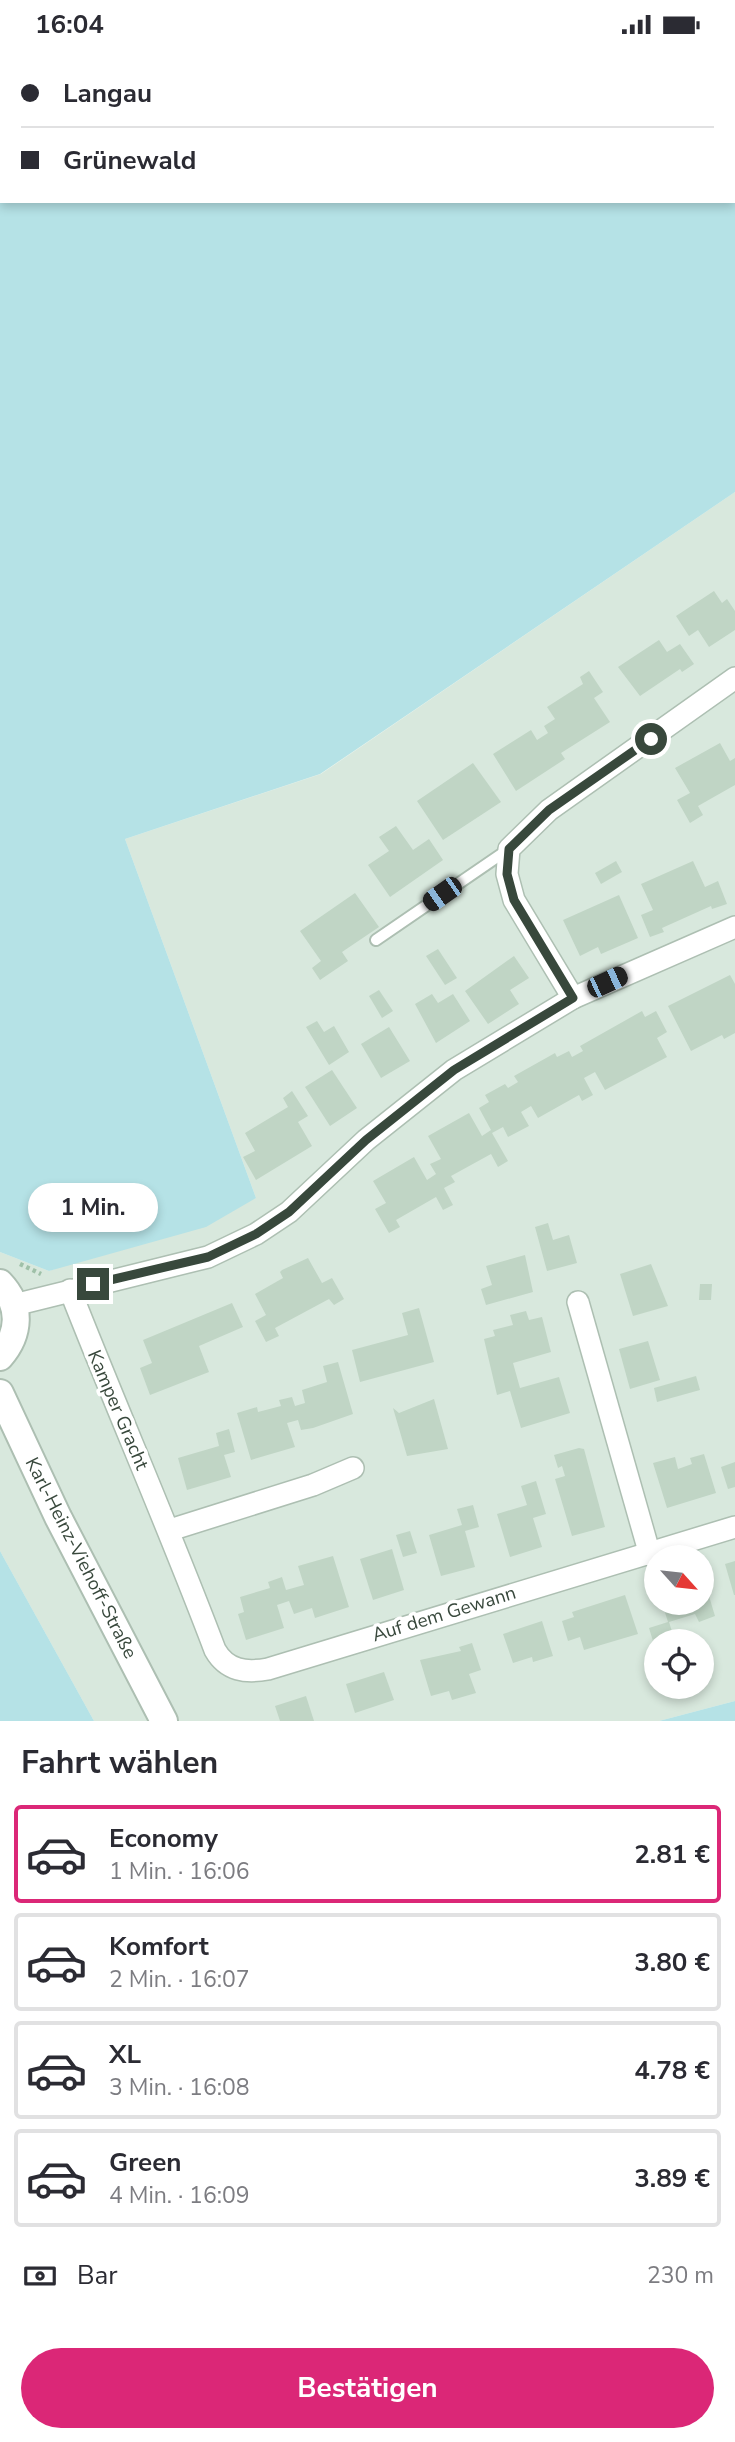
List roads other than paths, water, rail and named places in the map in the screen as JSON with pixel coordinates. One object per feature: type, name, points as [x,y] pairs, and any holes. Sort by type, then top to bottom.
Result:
[{"type":"street","points":[[573,998],[514,900],[507,874],[509,849],[549,810],[735,678]]},
{"type":"street","points":[[14,1305],[208,1257],[256,1234],[289,1212],[366,1140],[454,1070],[573,998],[735,927]]},
{"type":"street","points":[[0,1357],[15,1334],[14,1305],[3,1271]]},
{"type":"street","name":"Kamper Gracht","points":[[70,1290],[106,1385],[170,1530],[215,1650],[220,1659],[239,1671]]},
{"type":"street","points":[[578,1302],[647,1545]]},
{"type":"street","name":"Karl-Heinz-Viehoff-Straße","points":[[0,1394],[58,1517],[164,1721]]},
{"type":"street","points":[[170,1530],[313,1485],[353,1468]]},
{"type":"street","name":"Auf dem Gewann","points":[[680,1545],[735,1527]]},
{"type":"street","name":"Auf dem Gewann","points":[[239,1671],[268,1669],[559,1579],[644,1557]]},
{"type":"lane","points":[[376,940],[509,849]]}]
